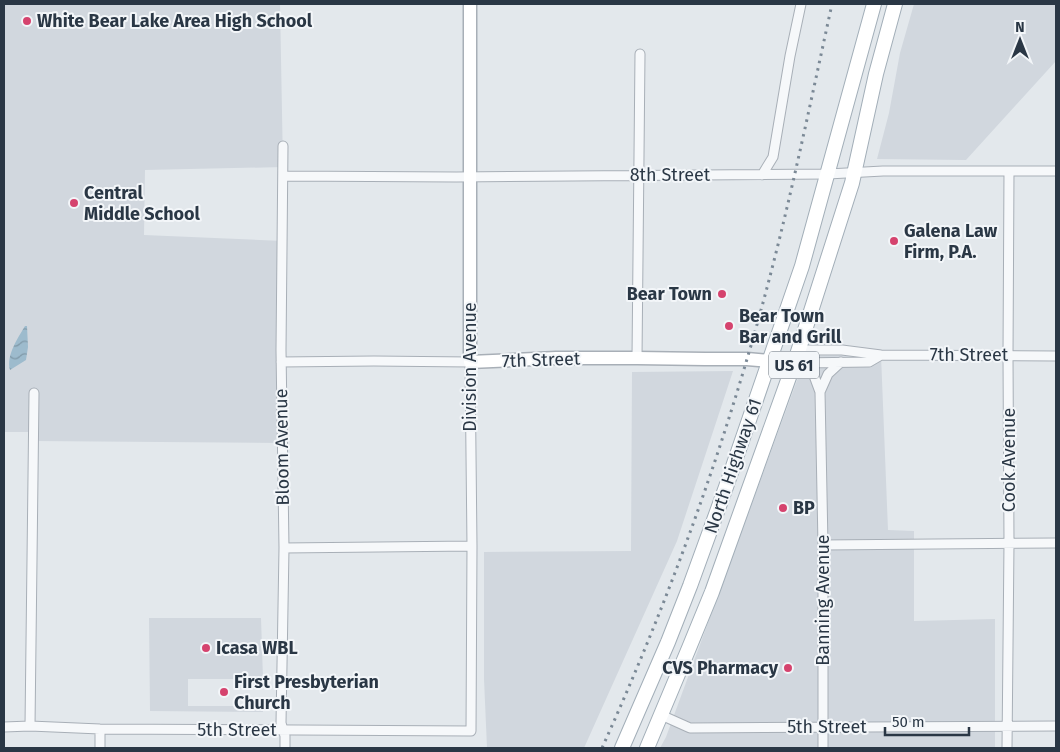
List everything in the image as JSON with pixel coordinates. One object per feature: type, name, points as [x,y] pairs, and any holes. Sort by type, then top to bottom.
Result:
[{"type":"main road","name":"North Highway 61","points":[[622,748],[690,586],[726,488],[802,266],[874,4]]},
{"type":"main road","name":"North Highway 61","points":[[646,748],[712,592],[798,359],[854,174],[876,74],[895,4]]},
{"type":"main road","points":[[650,684],[650,701],[653,709],[661,715]]},
{"type":"street","name":"Division Avenue","points":[[470,4],[471,731]]},
{"type":"street","points":[[762,175],[773,157],[790,56],[802,4]]},
{"type":"street","points":[[636,358],[640,54]]},
{"type":"street","name":"Bloom Avenue","points":[[283,146],[281,362],[284,548],[281,723],[285,736],[285,748]]},
{"type":"street","name":"8th Street","points":[[284,176],[470,177],[854,174],[883,171],[1056,171]]},
{"type":"street","name":"Cook Avenue","points":[[1007,748],[1010,171]]},
{"type":"street","name":"7th Street","points":[[798,359],[842,350],[881,355],[1056,356]]},
{"type":"street","name":"7th Street","points":[[281,362],[470,362],[556,358],[705,360],[747,358],[869,362],[881,355]]},
{"type":"street","name":"Banning Avenue","points":[[798,359],[812,373],[820,392],[823,545],[823,748]]},
{"type":"street","name":"Banning Avenue","points":[[820,392],[828,374],[841,362]]},
{"type":"street","points":[[30,726],[34,393]]},
{"type":"street","points":[[823,545],[1056,543]]},
{"type":"street","points":[[284,548],[472,546]]},
{"type":"street","name":"5th Street","points":[[661,715],[690,728],[1056,726]]},
{"type":"street","name":"5th Street","points":[[4,727],[471,731]]},
{"type":"street","points":[[100,729],[100,748]]},
{"type":"shaded area","name":"Central Middle School","points":[[4,4],[280,4],[283,167],[145,170],[144,235],[283,241],[282,443],[34,441],[34,432],[4,432]]},
{"type":"shaded area","points":[[914,4],[1056,4],[1056,61],[966,160],[877,159],[889,113],[900,53]]},
{"type":"shaded area","points":[[881,355],[888,530],[914,531],[914,621],[995,619],[995,748],[660,748],[666,737],[806,356]]},
{"type":"shaded area","points":[[733,371],[677,541],[584,748],[487,748],[484,679],[484,552],[631,551],[632,372]]},
{"type":"shaded area","name":"Icasa WBL","points":[[149,618],[261,618],[263,679],[188,679],[188,706],[262,706],[263,712],[150,711]]},
{"type":"water","points":[[25,326],[27,326],[28,347],[26,360],[10,370],[11,353]]},
{"type":"railway","points":[[602,748],[663,605],[732,409],[760,315],[782,227],[832,4]]},
{"type":"place","name":"White Bear Lake Area High School","points":[[27,21]]},
{"type":"place","name":"Central Middle School","points":[[74,203]]},
{"type":"place","name":"Galena Law Firm, P.A.","points":[[894,241]]},
{"type":"place","name":"Bear Town","points":[[722,294]]},
{"type":"place","name":"Bear Town Bar and Grill","points":[[729,326]]},
{"type":"place","name":"BP","points":[[783,508]]},
{"type":"place","name":"Icasa WBL","points":[[206,648]]},
{"type":"place","name":"CVS Pharmacy","points":[[788,668]]},
{"type":"place","name":"First Presbyterian Church","points":[[224,692]]}]
